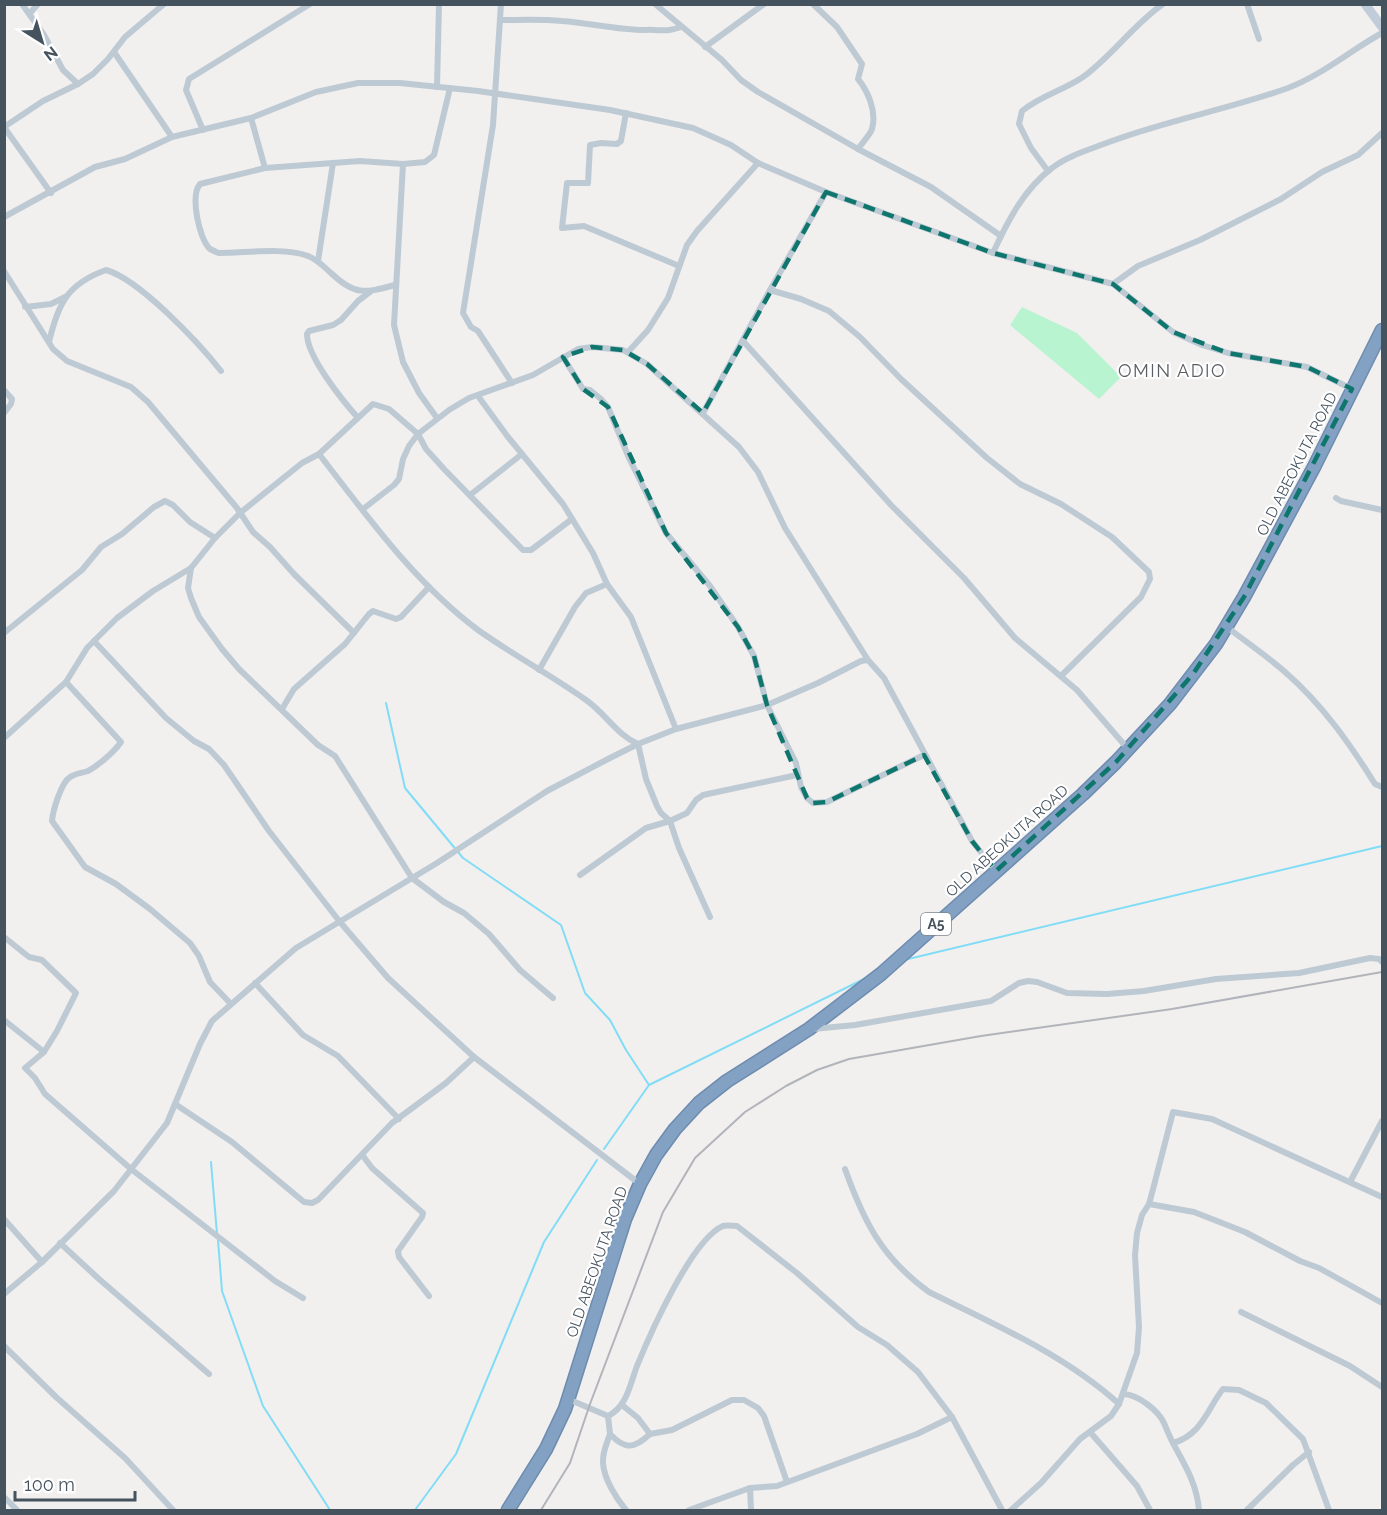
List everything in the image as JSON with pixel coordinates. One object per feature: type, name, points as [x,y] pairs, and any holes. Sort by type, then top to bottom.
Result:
[{"type":"highway","name":"OLD ABEOKUTA ROAD","points":[[508,1510],[546,1449],[568,1399],[625,1218],[656,1155],[675,1129],[699,1103],[727,1081],[809,1029],[881,975],[1083,794],[1170,704],[1227,627],[1308,477],[1382,331]]},
{"type":"street","points":[[22,4],[30,13],[63,70],[78,84]]},
{"type":"street","points":[[30,13],[38,4]]},
{"type":"street","points":[[51,193],[5,127],[43,101],[93,74],[125,37],[164,4]]},
{"type":"street","points":[[203,130],[186,90],[189,79],[310,4]]},
{"type":"street","points":[[437,87],[439,4]]},
{"type":"street","points":[[501,4],[491,148],[464,313],[471,327],[478,331],[512,383]]},
{"type":"street","points":[[655,4],[722,60],[741,80],[758,92],[931,187],[1001,236]]},
{"type":"street","points":[[705,47],[764,4]]},
{"type":"street","points":[[813,4],[837,27],[861,64],[858,79],[866,88],[873,114],[872,129],[858,148]]},
{"type":"street","points":[[1048,171],[1019,124],[1022,111],[1081,78],[1103,61],[1117,44],[1163,4]]},
{"type":"street","points":[[1247,4],[1259,39]]},
{"type":"street","points":[[1365,4],[1383,27]]},
{"type":"street","points":[[501,20],[561,21],[630,30],[648,29],[658,32],[668,32],[681,27]]},
{"type":"street","points":[[993,253],[1007,222],[1027,193],[1048,171],[1081,153],[1137,131],[1194,117],[1290,87],[1383,33]]},
{"type":"street","points":[[114,52],[172,137]]},
{"type":"street","points":[[4,217],[95,167],[125,159],[172,137],[251,118],[316,92],[358,83],[400,83],[496,93],[626,113],[693,128],[731,145],[758,163],[826,192],[993,253],[1113,284],[1164,326],[1192,340],[1228,353],[1307,367],[1352,389]]},
{"type":"street","points":[[395,285],[372,291],[352,290],[342,284],[318,261],[307,256],[288,252],[219,253],[211,250],[197,222],[197,187],[200,184],[265,168],[360,161],[403,165],[425,162],[433,157],[450,88]]},
{"type":"street","points":[[626,113],[621,141],[617,144],[590,145],[588,183],[567,183],[562,228],[584,226],[679,266]]},
{"type":"street","points":[[251,118],[265,168]]},
{"type":"street","points":[[1113,284],[1138,266],[1200,240],[1281,199],[1322,172],[1358,155],[1383,133]]},
{"type":"street","points":[[318,261],[333,163]]},
{"type":"street","points":[[628,352],[648,330],[668,298],[687,245],[758,163]]},
{"type":"street","points":[[403,165],[394,325],[404,362],[419,393],[437,418]]},
{"type":"street","points":[[703,413],[826,192]]},
{"type":"street","points":[[25,307],[51,304],[97,273],[106,270],[118,273],[160,306],[205,351],[221,371]]},
{"type":"street","points":[[4,271],[53,349],[67,361],[131,387],[148,402],[240,513],[253,532],[354,633]]},
{"type":"street","points":[[770,290],[801,299],[829,311],[860,337],[901,379],[987,458],[1020,484],[1061,504],[1112,537],[1149,572],[1150,579],[1141,597],[1061,676]]},
{"type":"street","points":[[358,418],[324,372],[312,351],[307,334],[309,331],[333,325],[341,320],[358,301],[372,291]]},
{"type":"street","points":[[49,342],[54,319],[65,296]]},
{"type":"street","points":[[743,341],[891,505],[964,578],[1016,638],[1077,690],[1128,749]]},
{"type":"street","points":[[363,509],[387,492],[399,479],[403,459],[418,434],[437,418],[469,398],[533,375],[578,349],[592,347],[628,352],[647,364],[740,447],[758,472],[784,528],[868,660],[884,678],[972,841],[996,871]]},
{"type":"street","points":[[563,357],[583,389],[590,390],[608,408],[629,458],[666,533],[710,586],[738,627],[754,656],[767,705],[796,763],[797,775],[807,798],[813,804],[837,798],[924,755]]},
{"type":"street","points":[[4,390],[12,399],[4,413]]},
{"type":"street","points":[[478,396],[563,504],[593,553],[606,584],[631,617],[676,729]]},
{"type":"street","points":[[4,738],[66,682],[94,641],[117,618],[153,591],[191,568],[215,538],[240,513],[302,463],[319,454],[373,404],[380,404],[389,409],[418,434],[426,448],[526,551],[572,519]]},
{"type":"street","points":[[319,454],[429,587],[477,630],[588,700],[628,739],[638,744]]},
{"type":"street","points":[[470,495],[522,454]]},
{"type":"street","points":[[1336,498],[1383,510]]},
{"type":"street","points":[[4,633],[82,570],[101,547],[165,501],[173,504],[190,522],[215,538]]},
{"type":"street","points":[[191,568],[188,588],[199,617],[231,660],[318,745],[335,756],[412,878],[489,933],[520,970],[553,998]]},
{"type":"street","points":[[539,670],[586,593],[606,584]]},
{"type":"street","points":[[282,709],[294,689],[345,644],[369,614],[374,611],[396,619],[401,617],[429,587]]},
{"type":"street","points":[[1227,627],[1298,685],[1335,724],[1375,784],[1383,787]]},
{"type":"street","points":[[94,641],[166,718],[194,741],[209,749],[224,765],[268,831],[388,978],[474,1057],[640,1184]]},
{"type":"street","points":[[4,1294],[42,1262],[114,1191],[166,1123],[212,1021],[296,948],[412,878],[547,791],[638,744],[676,729],[767,705],[861,661],[868,660]]},
{"type":"street","points":[[66,682],[121,742],[94,767],[72,775],[65,782],[52,812],[52,821],[85,867],[116,884],[190,943],[200,956],[210,982],[231,1004]]},
{"type":"street","points":[[638,744],[646,779],[661,813],[670,821],[679,848],[710,917]]},
{"type":"street","points":[[580,874],[646,828],[687,813],[696,800],[703,795],[797,775]]},
{"type":"street","points":[[4,937],[29,957],[42,960],[75,993],[44,1052],[25,1068],[45,1094],[131,1169],[275,1281],[303,1298]]},
{"type":"street","points":[[809,1029],[855,1025],[992,1001],[1018,983],[1028,981],[1067,993],[1107,994],[1144,991],[1216,979],[1299,973],[1370,958],[1383,962]]},
{"type":"street","points":[[255,983],[303,1035],[338,1056],[399,1119]]},
{"type":"street","points":[[4,1020],[44,1052]]},
{"type":"street","points":[[175,1104],[232,1142],[304,1202],[312,1203],[318,1200],[399,1119],[446,1083],[474,1057]]},
{"type":"street","points":[[1011,1510],[1090,1432],[1112,1416],[1124,1394],[1137,1353],[1139,1327],[1135,1274],[1137,1233],[1142,1215],[1149,1204],[1173,1112],[1212,1119],[1383,1197]]},
{"type":"street","points":[[1350,1182],[1383,1121]]},
{"type":"street","points":[[363,1156],[372,1168],[423,1213],[400,1246],[399,1257],[429,1296]]},
{"type":"street","points":[[845,1169],[863,1217],[891,1259],[914,1281],[929,1292],[1030,1342],[1107,1393],[1119,1404]]},
{"type":"street","points":[[1149,1204],[1194,1212],[1245,1232],[1300,1262],[1319,1268],[1383,1303]]},
{"type":"street","points":[[4,1219],[42,1262]]},
{"type":"street","points":[[608,1416],[622,1405],[665,1304],[697,1249],[724,1226],[737,1226],[797,1273],[858,1327],[887,1345],[918,1372],[951,1417],[1002,1510]]},
{"type":"street","points":[[60,1243],[209,1374]]},
{"type":"street","points":[[1241,1312],[1350,1366],[1383,1387]]},
{"type":"street","points":[[4,1346],[56,1397],[126,1458],[173,1510]]},
{"type":"street","points":[[1173,1443],[1189,1436],[1211,1412],[1223,1389],[1231,1388],[1266,1403],[1303,1439],[1329,1510]]},
{"type":"street","points":[[1124,1394],[1132,1394],[1157,1413],[1164,1422],[1192,1477],[1198,1495],[1199,1510]]},
{"type":"street","points":[[568,1399],[608,1416]]},
{"type":"street","points":[[610,1434],[618,1443],[628,1446],[641,1442],[650,1434],[672,1430],[732,1400],[744,1400],[758,1408],[764,1416],[787,1482]]},
{"type":"street","points":[[622,1405],[638,1418],[650,1434]]},
{"type":"street","points":[[608,1416],[610,1434],[603,1464],[617,1499],[626,1510]]},
{"type":"street","points":[[689,1510],[750,1488],[777,1486],[917,1434],[951,1417]]},
{"type":"street","points":[[1090,1432],[1137,1486],[1150,1510]]},
{"type":"street","points":[[1247,1510],[1309,1452]]},
{"type":"street","points":[[750,1488],[751,1510]]},
{"type":"street","points":[[4,1497],[17,1510]]},
{"type":"highlighted area","points":[[826,192],[993,253],[1113,284],[1173,332],[1228,353],[1307,367],[1352,389],[1244,597],[1193,674],[1116,762],[996,871],[972,841],[924,755],[827,802],[813,803],[807,798],[767,705],[754,656],[738,627],[666,533],[608,407],[583,389],[563,357],[592,347],[623,350],[647,364],[703,413]]},
{"type":"green space","points":[[1022,307],[1077,333],[1121,377],[1099,399],[1010,325]]},
{"type":"waterway","points":[[386,703],[405,788],[463,858],[561,925],[585,993],[610,1020],[649,1085]]},
{"type":"waterway","points":[[904,960],[1382,846]]},
{"type":"waterway","points":[[604,1149],[649,1085],[868,977]]},
{"type":"waterway","points":[[415,1510],[456,1454],[544,1242],[597,1160]]},
{"type":"waterway","points":[[211,1162],[217,1234]]},
{"type":"waterway","points":[[218,1240],[222,1291],[263,1406],[330,1510]]},
{"type":"railway","points":[[541,1510],[570,1463],[663,1212],[695,1158],[745,1112],[817,1070],[849,1059],[981,1036],[1172,1009],[1382,972]]},
{"type":"district","name":"OMIN ADIO","points":[[1172,370]]}]
